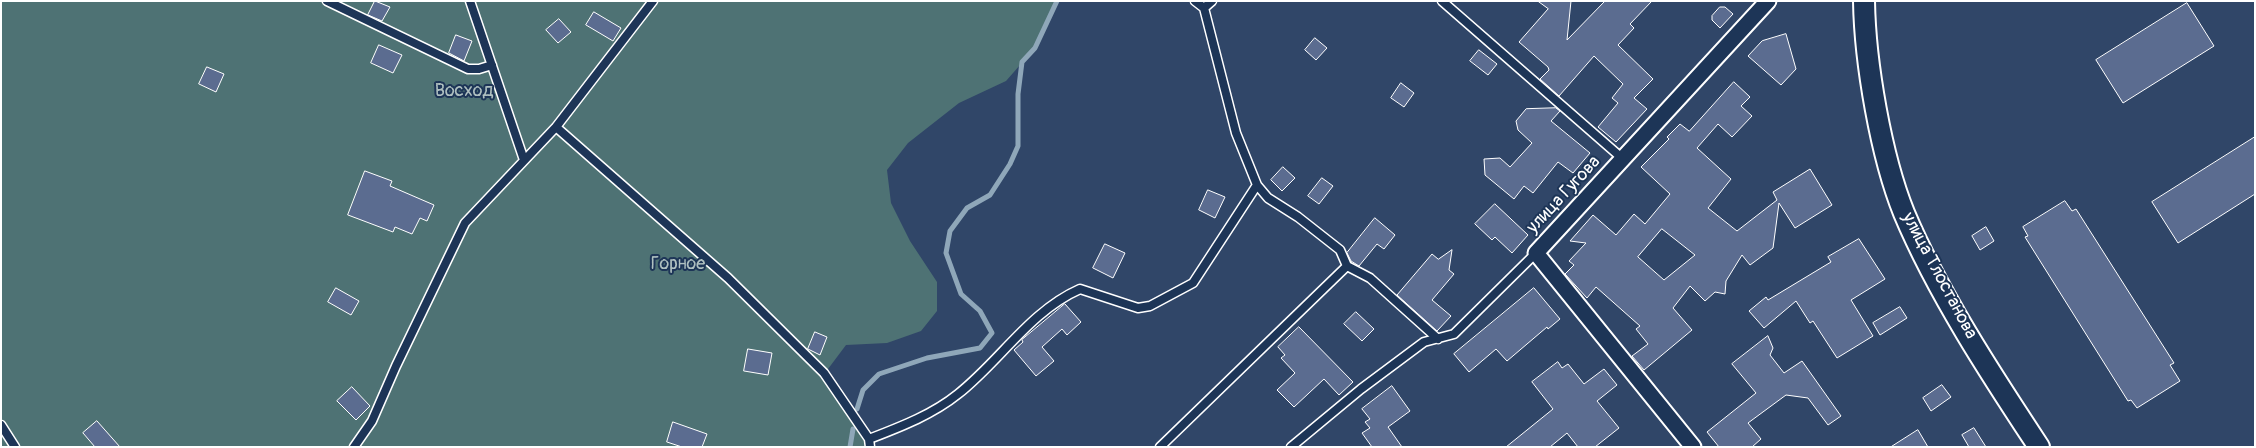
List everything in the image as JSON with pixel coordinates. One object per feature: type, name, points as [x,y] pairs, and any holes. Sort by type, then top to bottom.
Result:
[{"type":"main road","name":"улица Тлостанова","points":[[1864,1],[1870,72],[1888,158],[1904,213],[1947,298],[2039,447]]},
{"type":"street","name":"улица Гугова","points":[[1693,447],[1536,253],[1768,1]]},
{"type":"lane","points":[[327,1],[468,69],[479,69],[492,65]]},
{"type":"lane","points":[[470,1],[524,160]]},
{"type":"lane","points":[[354,447],[372,421],[396,366],[465,223],[556,127],[653,1]]},
{"type":"lane","points":[[1195,1],[1204,8],[1236,133],[1257,185],[1268,198],[1298,217],[1340,250],[1347,266],[1370,278],[1438,338]]},
{"type":"lane","points":[[1204,8],[1212,1]]},
{"type":"lane","points":[[1442,1],[1623,159]]},
{"type":"lane","points":[[556,127],[728,278],[824,373],[870,443],[913,423],[958,394],[1013,340],[1061,297],[1080,288],[1138,308],[1150,306],[1193,284],[1257,185]]},
{"type":"lane","points":[[1291,447],[1368,383],[1424,342],[1454,334],[1536,253]]},
{"type":"lane","points":[[1160,447],[1347,266]]},
{"type":"lane","points":[[1,425],[14,447]]},
{"type":"green space","name":"Горное","points":[[1,1],[1057,1],[1035,48],[1006,81],[959,103],[908,143],[887,170],[891,203],[910,241],[937,282],[937,311],[921,331],[887,343],[846,345],[825,373],[870,447],[1,447]]},
{"type":"building","points":[[375,1],[390,7],[382,21],[368,15]]},
{"type":"building","points":[[1538,1],[1571,1],[1567,40],[1605,1],[1652,1],[1630,24],[1634,28],[1618,45],[1653,79],[1634,98],[1647,109],[1616,142],[1598,127],[1618,103],[1612,98],[1623,84],[1594,56],[1559,96],[1540,79],[1549,70],[1548,67],[1519,42],[1548,9]]},
{"type":"building","points":[[2187,3],[2214,46],[2123,103],[2096,60]]},
{"type":"building","points":[[1720,7],[1725,7],[1733,14],[1720,28],[1712,20],[1712,16]]},
{"type":"building","points":[[594,12],[621,28],[613,41],[586,25]]},
{"type":"building","points":[[559,19],[571,32],[558,43],[546,30]]},
{"type":"building","points":[[1786,34],[1796,69],[1781,85],[1748,56],[1762,41]]},
{"type":"building","points":[[456,35],[472,41],[464,61],[449,53]]},
{"type":"building","points":[[1315,38],[1327,48],[1316,60],[1305,50]]},
{"type":"building","points":[[379,45],[402,55],[393,73],[371,63]]},
{"type":"building","points":[[1479,50],[1497,64],[1488,75],[1470,61]]},
{"type":"building","points":[[207,67],[224,74],[216,92],[199,84]]},
{"type":"building","points":[[1734,82],[1750,97],[1741,106],[1752,116],[1732,137],[1718,124],[1697,148],[1731,179],[1708,208],[1737,231],[1777,200],[1773,192],[1810,169],[1832,205],[1795,228],[1779,203],[1773,248],[1750,265],[1742,255],[1726,281],[1725,294],[1715,292],[1705,301],[1690,286],[1673,308],[1692,330],[1644,370],[1632,356],[1648,344],[1636,329],[1640,326],[1596,287],[1587,298],[1565,274],[1574,265],[1569,261],[1586,243],[1570,241],[1593,215],[1616,235],[1634,214],[1645,224],[1670,194],[1641,167],[1669,139],[1667,137],[1680,124],[1689,131]],"holes":[[[1662,229],[1695,255],[1664,280],[1638,257]]]},
{"type":"building","points":[[1401,83],[1414,93],[1404,107],[1391,98]]},
{"type":"building","points":[[1556,108],[1560,111],[1551,121],[1590,153],[1573,173],[1558,162],[1533,193],[1524,186],[1514,199],[1485,175],[1484,159],[1500,158],[1510,167],[1532,143],[1518,130],[1516,121],[1526,109]]},
{"type":"building","points":[[2255,137],[2255,194],[2178,243],[2152,202]]},
{"type":"building","points":[[1283,167],[1295,178],[1282,191],[1271,180]]},
{"type":"building","points":[[365,171],[392,181],[390,186],[434,205],[427,221],[420,218],[412,234],[395,227],[393,232],[348,215]]},
{"type":"building","points":[[1322,178],[1333,186],[1319,204],[1308,196]]},
{"type":"building","points":[[1208,190],[1225,197],[1215,218],[1199,210]]},
{"type":"building","points":[[2065,201],[2072,211],[2076,209],[2174,363],[2170,365],[2180,381],[2137,408],[2131,400],[2128,401],[2025,237],[2028,236],[2023,227]]},
{"type":"building","points":[[1495,204],[1528,235],[1512,253],[1495,237],[1492,240],[1475,224]]},
{"type":"building","points":[[1375,218],[1395,235],[1384,249],[1377,244],[1359,266],[1351,261],[1347,253]]},
{"type":"building","points":[[1986,227],[1994,241],[1980,250],[1972,236]]},
{"type":"building","points":[[1859,239],[1885,279],[1851,300],[1873,336],[1837,358],[1813,321],[1810,323],[1796,301],[1764,328],[1749,311],[1766,297],[1768,300],[1831,262],[1828,257]]},
{"type":"building","points":[[1105,244],[1125,253],[1113,278],[1093,268]]},
{"type":"building","points":[[1452,250],[1449,270],[1454,274],[1432,300],[1451,316],[1437,331],[1397,295],[1432,254],[1438,259]]},
{"type":"building","points":[[336,288],[359,301],[351,315],[328,302]]},
{"type":"building","points":[[1534,288],[1560,319],[1548,329],[1547,327],[1507,361],[1496,349],[1469,372],[1454,354]]},
{"type":"building","points":[[1065,304],[1081,322],[1067,335],[1062,329],[1042,347],[1054,361],[1036,376],[1014,350],[1023,342],[1022,340]]},
{"type":"building","points":[[1900,307],[1907,318],[1880,335],[1873,323]]},
{"type":"building","points":[[1356,312],[1374,329],[1362,341],[1344,324]]},
{"type":"building","points":[[1299,327],[1353,382],[1339,395],[1324,379],[1294,407],[1277,390],[1295,373],[1281,358],[1285,355],[1278,347]]},
{"type":"building","points":[[815,332],[827,337],[820,355],[808,349]]},
{"type":"building","points":[[1768,336],[1773,348],[1770,355],[1784,373],[1802,361],[1841,416],[1828,425],[1808,398],[1786,395],[1748,423],[1761,439],[1752,447],[1719,447],[1707,432],[1756,393],[1732,364]]},
{"type":"building","points":[[748,349],[772,353],[768,375],[744,371]]},
{"type":"building","points":[[1558,362],[1562,368],[1568,364],[1584,384],[1604,369],[1617,385],[1597,401],[1619,428],[1595,447],[1578,447],[1567,433],[1550,447],[1506,447],[1553,409],[1532,382]]},
{"type":"building","points":[[1942,385],[1951,397],[1931,411],[1923,398]]},
{"type":"building","points":[[1392,386],[1410,411],[1388,427],[1402,447],[1372,447],[1362,433],[1370,428],[1365,422],[1370,419],[1362,409]]},
{"type":"building","points":[[352,387],[370,406],[356,420],[337,401]]},
{"type":"building","points":[[97,421],[120,447],[95,447],[83,433]]},
{"type":"building","points":[[673,422],[707,434],[702,447],[682,447],[667,442]]},
{"type":"building","points":[[1974,428],[1986,447],[1969,447],[1962,435]]},
{"type":"building","points":[[1918,430],[1928,447],[1891,447]]},
{"type":"waterway","points":[[857,409],[863,390],[879,374],[927,358],[980,348],[992,333],[980,311],[961,294],[946,253],[950,231],[967,208],[990,195],[1010,164],[1018,146],[1018,94],[1022,62],[1035,48],[1057,1]]},
{"type":"waterway","points":[[850,447],[853,429]]},
{"type":"park label","name":"Восход","points":[[464,91]]}]
